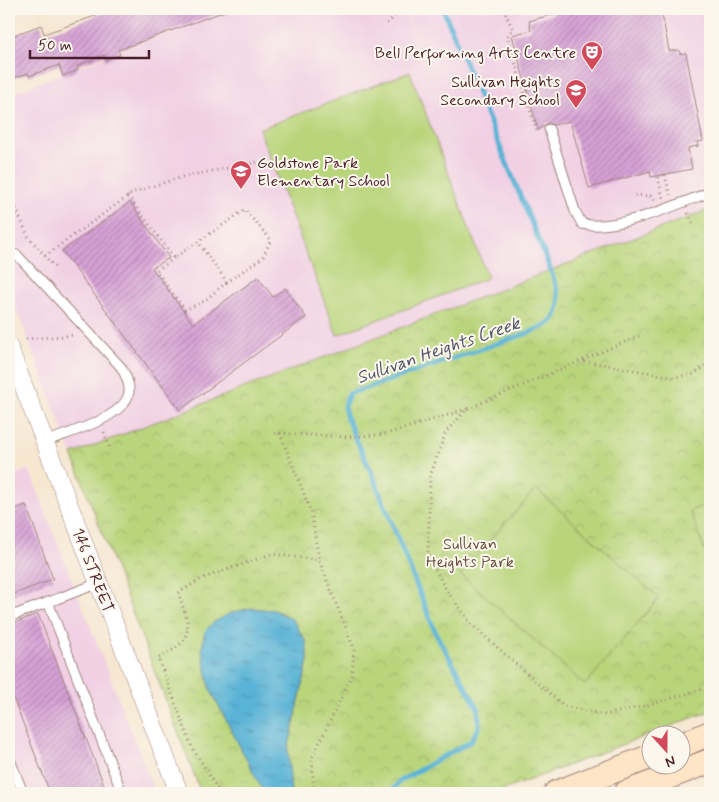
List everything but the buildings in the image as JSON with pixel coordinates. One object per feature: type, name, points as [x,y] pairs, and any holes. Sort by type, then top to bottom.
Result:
[{"type":"main road","points":[[692,741],[710,733]]},
{"type":"main road","points":[[692,754],[710,746]]},
{"type":"main road","points":[[556,793],[642,760]]},
{"type":"main road","points":[[626,793],[710,761]]},
{"type":"street","name":"146 STREET","points":[[9,348],[179,793]]},
{"type":"lane","points":[[546,130],[575,212],[582,224],[596,227],[660,212],[710,192]]},
{"type":"lane","points":[[9,253],[17,255],[121,367],[128,380],[129,392],[124,406],[114,414],[45,442]]},
{"type":"lane","points":[[9,617],[99,583]]},
{"type":"lane","points":[[48,602],[122,793]]},
{"type":"lane","points":[[9,757],[23,793]]},
{"type":"path","points":[[387,23],[404,9]]},
{"type":"path","points":[[503,9],[512,29],[507,36],[536,132],[546,130]]},
{"type":"path","points":[[45,256],[134,192],[182,177],[259,162]]},
{"type":"path","points":[[665,175],[670,198]]},
{"type":"path","points":[[658,177],[663,197]]},
{"type":"path","points":[[635,195],[650,196],[657,202]]},
{"type":"path","points":[[128,196],[174,258]]},
{"type":"path","points":[[12,199],[28,236],[56,269]]},
{"type":"path","points":[[245,210],[271,240],[262,258],[227,282],[204,301],[185,310],[156,271],[174,258],[245,210]]},
{"type":"path","points":[[686,210],[692,224]]},
{"type":"path","points":[[9,217],[18,213]]},
{"type":"path","points":[[198,242],[227,282]]},
{"type":"path","points":[[26,339],[78,334]]},
{"type":"path","points":[[314,793],[312,758],[352,675],[354,649],[319,560],[311,512],[278,433],[348,437],[386,434],[467,409],[584,361],[639,336]]},
{"type":"path","points":[[584,361],[674,377],[694,374],[710,362]]},
{"type":"path","points":[[467,409],[446,432],[430,476],[428,555],[445,588],[472,626],[564,706],[605,714],[645,706],[710,687]]},
{"type":"path","points":[[104,432],[112,451]]},
{"type":"path","points":[[220,793],[192,747],[158,658],[177,649],[187,635],[189,622],[178,593],[201,579],[271,554],[319,560]]},
{"type":"shaded area","name":"Goldstone Park Elementary School","points":[[229,9],[403,9],[433,86],[404,9],[710,9],[710,209],[72,454],[9,290],[9,94]]},
{"type":"shaded area","points":[[29,469],[155,793],[9,793],[9,477]]},
{"type":"green space","points":[[410,72],[488,278],[337,335],[259,129]]},
{"type":"green space","name":"Sullivan Heights Park","points":[[710,209],[710,711],[676,724],[642,724],[642,737],[496,793],[201,793],[72,454]]},
{"type":"green space","points":[[536,489],[659,598],[585,685],[460,574]]},
{"type":"green space","points":[[710,503],[710,564],[690,511]]},
{"type":"water","points":[[251,608],[274,610],[292,619],[306,641],[308,661],[288,750],[291,793],[266,793],[263,791],[210,689],[202,649],[205,631],[214,622],[231,613]]},
{"type":"waterway","name":"Sullivan Heights Creek","points":[[390,793],[400,781],[471,741],[479,727],[478,708],[436,634],[373,476],[347,419],[344,406],[349,394],[543,327],[555,317],[559,301],[558,292],[546,258],[443,9]]},
{"type":"waterway","points":[[324,793],[350,790],[362,793]]},
{"type":"place","name":"Bell Performing Arts Centre","points":[[592,71]]},
{"type":"place","name":"Sullivan Heights Secondary School","points":[[576,109]]},
{"type":"place","name":"Goldstone Park Elementary School","points":[[241,190]]}]
